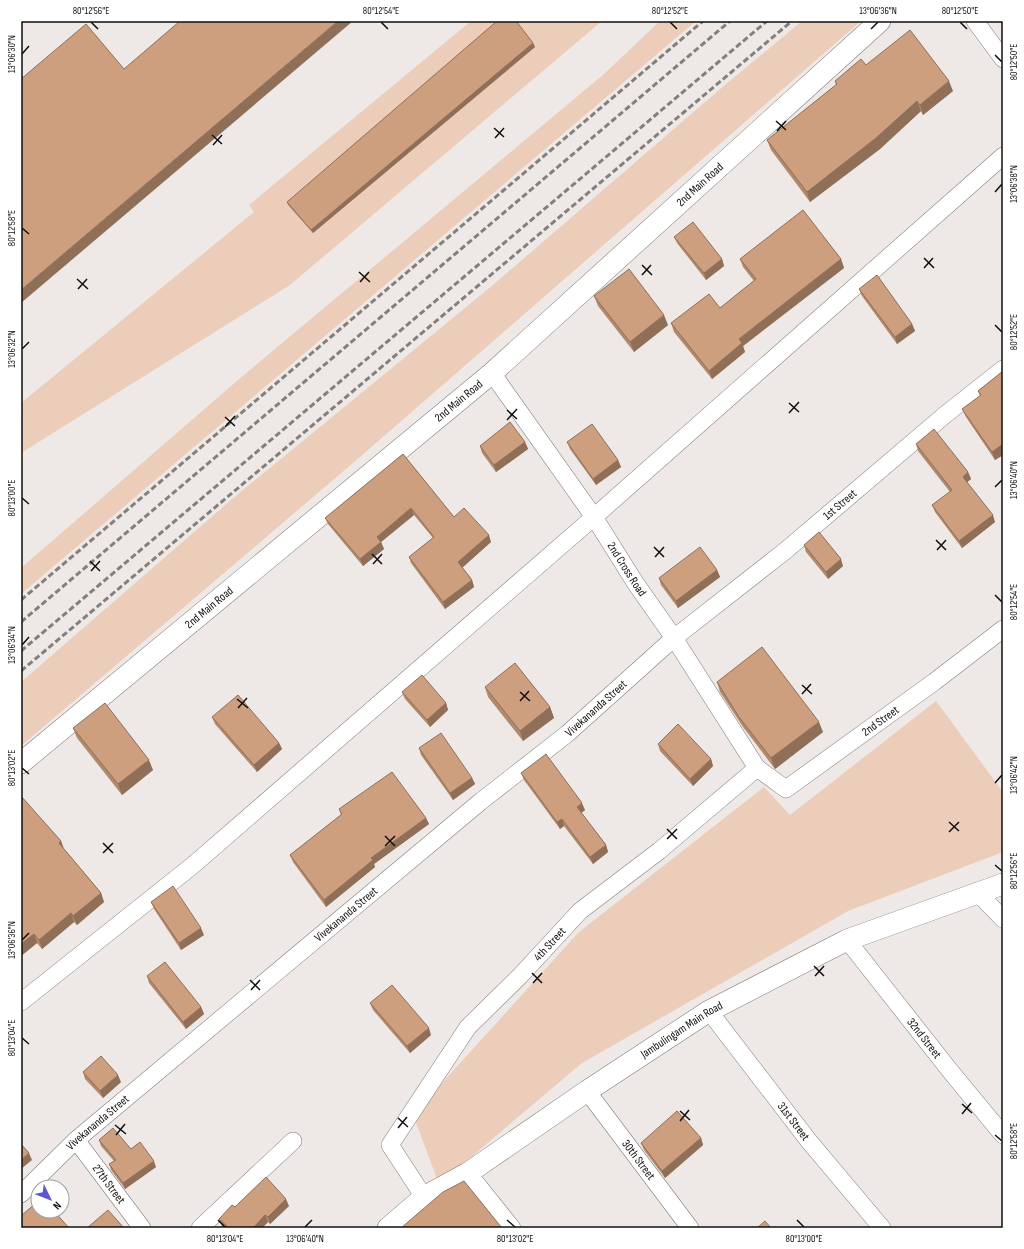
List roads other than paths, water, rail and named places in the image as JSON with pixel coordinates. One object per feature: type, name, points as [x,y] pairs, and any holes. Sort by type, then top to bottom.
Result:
[{"type":"street","name":"2nd Main Road","points":[[21,763],[492,373],[880,21]]},
{"type":"street","points":[[975,21],[1003,59]]},
{"type":"street","points":[[21,1002],[192,866],[594,517],[1003,156]]},
{"type":"street","name":"1st Street","points":[[674,638],[785,550],[946,414],[1003,369]]},
{"type":"street","name":"2nd Cross Road","points":[[492,373],[594,517],[636,584],[674,638],[757,768]]},
{"type":"street","name":"2nd Street","points":[[757,768],[786,789],[934,682],[1003,629]]},
{"type":"street","name":"Vivekananda Street","points":[[21,1194],[76,1140],[480,802],[567,734],[674,638]]},
{"type":"street","name":"4th Street","points":[[424,1197],[390,1145],[468,1027],[520,976],[580,911],[659,851],[757,768]]},
{"type":"street","name":"Jambulingam Main Road","points":[[388,1228],[424,1197],[468,1173],[587,1091],[709,1011],[848,940],[1003,884]]},
{"type":"street","points":[[978,892],[1003,919]]},
{"type":"street","name":"32nd Street","points":[[848,940],[951,1072],[1003,1135]]},
{"type":"street","name":"31st Street","points":[[709,1011],[808,1140],[882,1228]]},
{"type":"street","name":"30th Street","points":[[587,1091],[690,1228]]},
{"type":"street","name":"27th Street","points":[[76,1140],[142,1228]]},
{"type":"street","points":[[200,1228],[293,1142]]},
{"type":"street","points":[[468,1173],[512,1228]]},
{"type":"railway","points":[[21,600],[703,21]]},
{"type":"railway","points":[[21,622],[730,21]]},
{"type":"railway","points":[[21,651],[767,21]]},
{"type":"railway","points":[[21,671],[792,21]]}]
